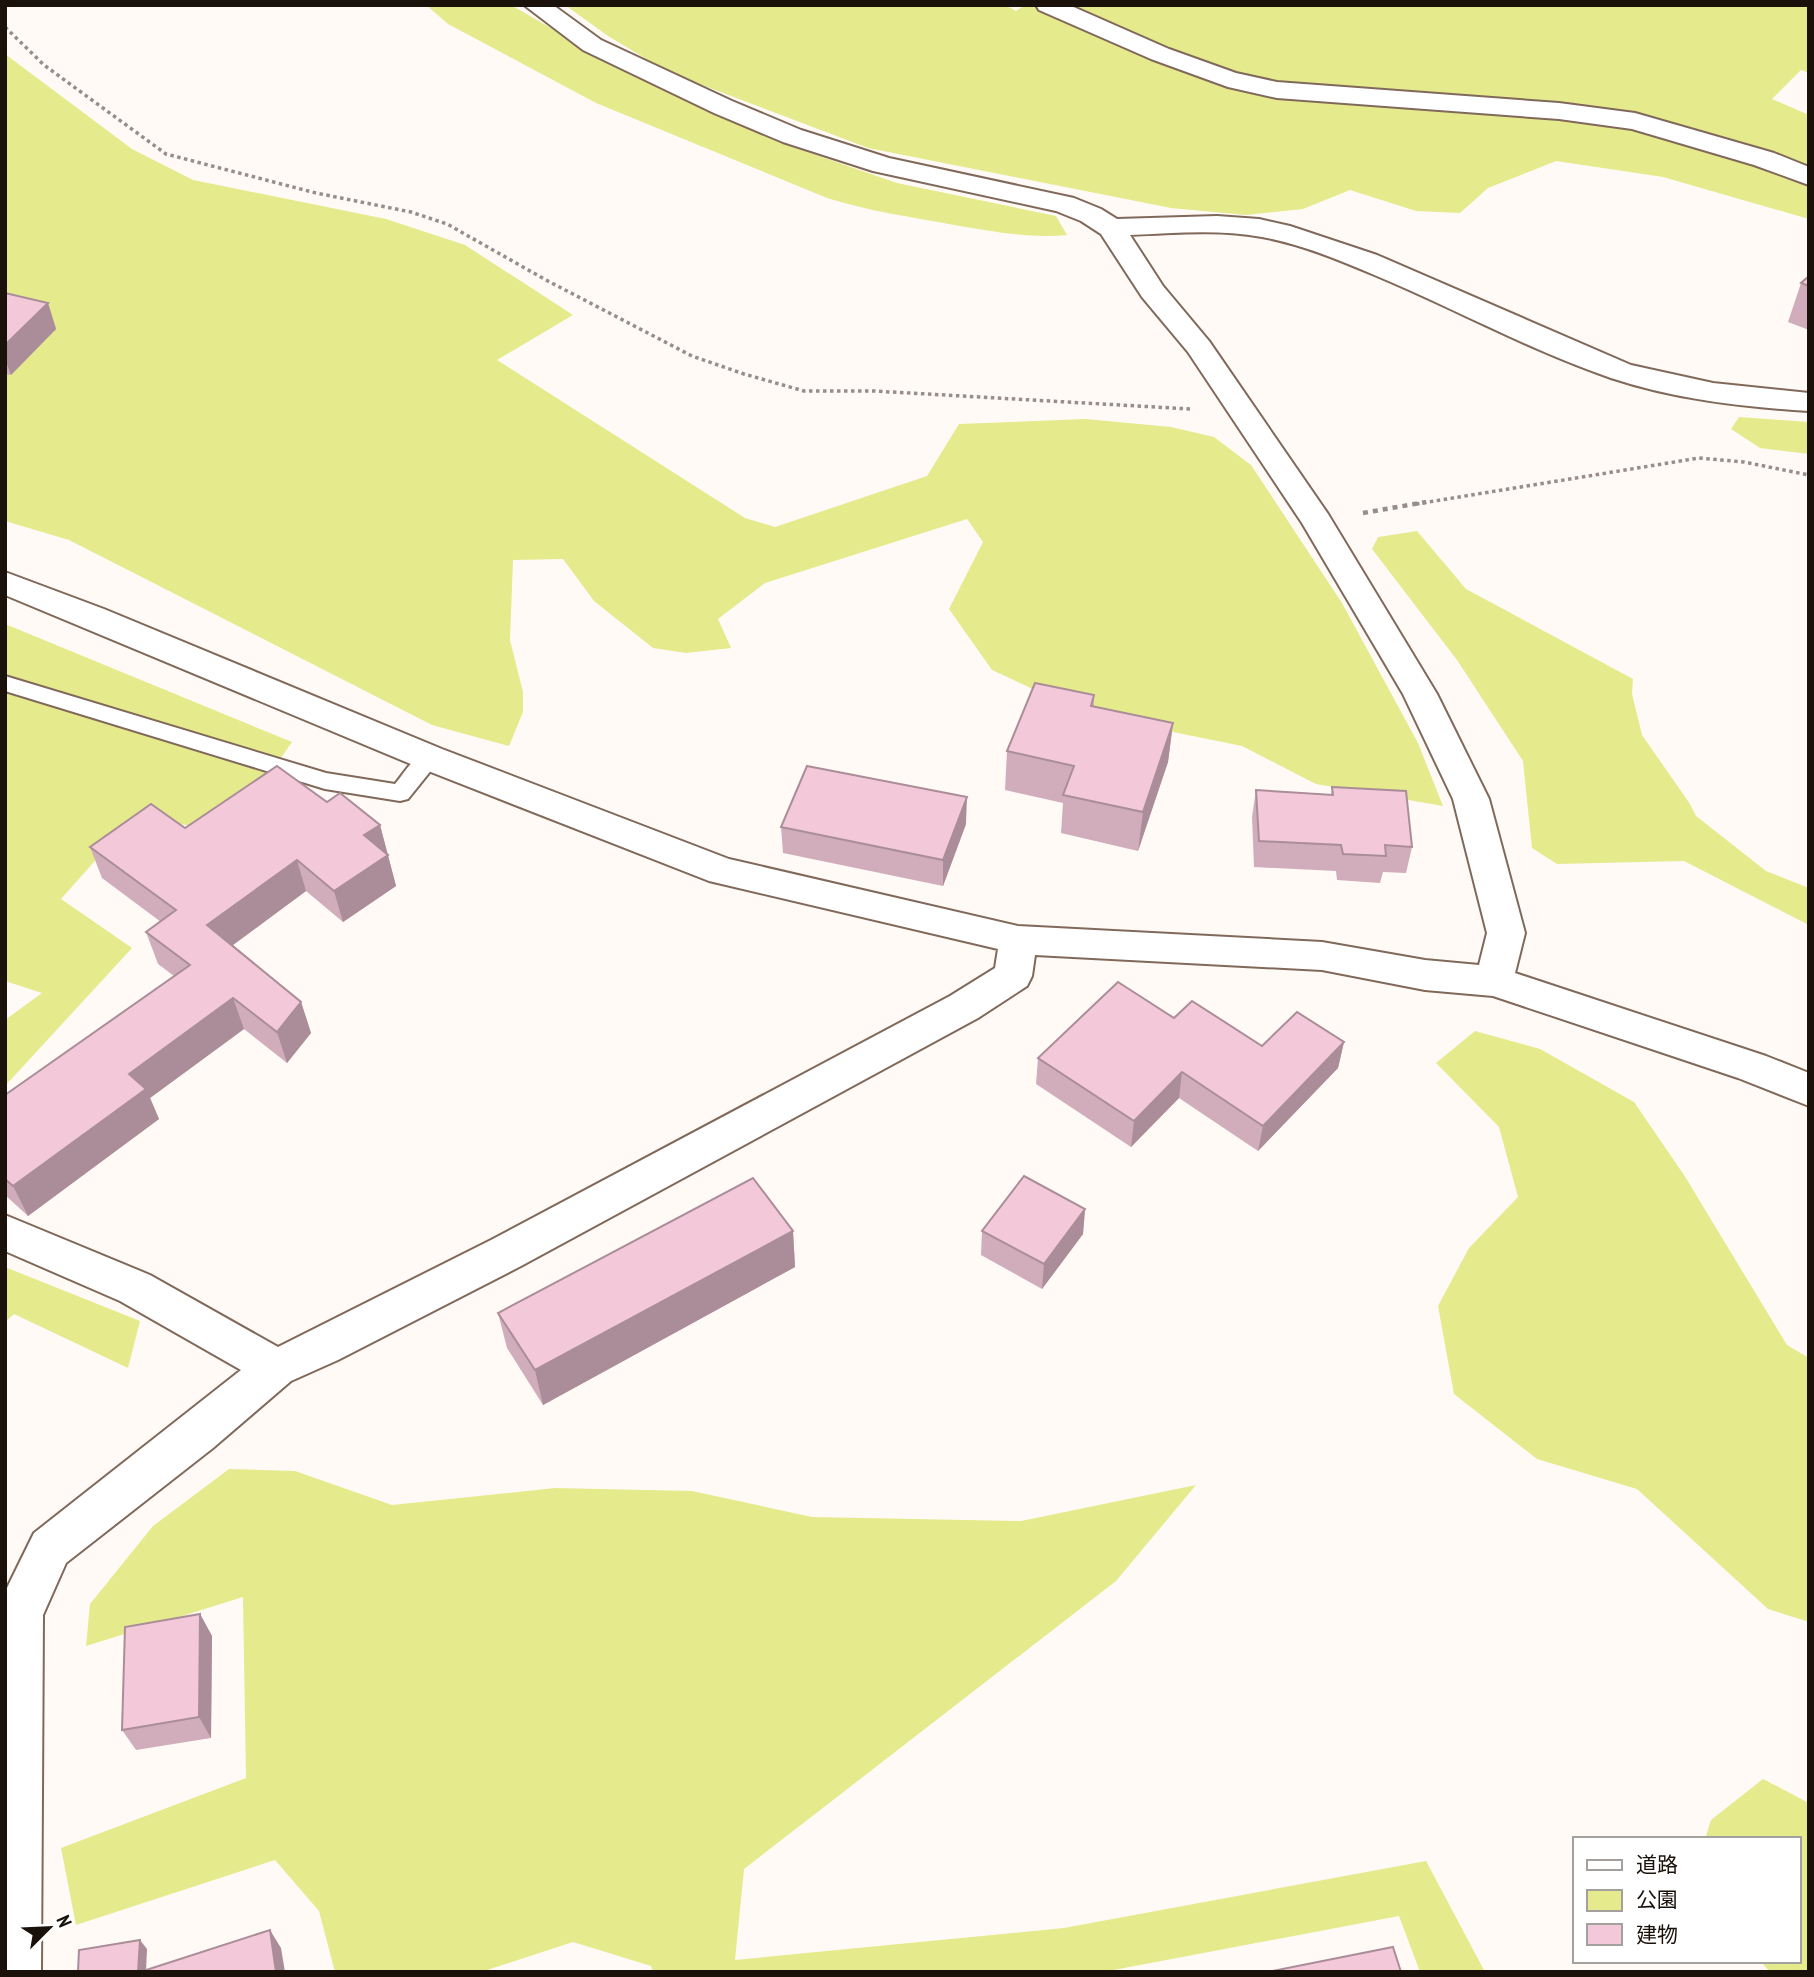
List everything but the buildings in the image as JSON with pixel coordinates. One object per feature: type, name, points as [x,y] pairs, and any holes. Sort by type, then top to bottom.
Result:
[{"type":"street","points":[[536,5],[592,45],[723,107],[792,136],[883,165],[1064,204],[1091,215],[1111,228],[1152,290],[1199,347],[1242,407],[1317,521],[1420,694],[1471,800],[1506,933],[1494,981]]},
{"type":"street","points":[[1048,5],[1160,54],[1228,79],[1277,90],[1559,111],[1635,121],[1764,159],[1809,177]]},
{"type":"street","points":[[1111,228],[1226,225],[1278,232],[1364,261],[1543,341],[1623,372],[1741,395],[1809,402]]},
{"type":"street","points":[[5,583],[430,758],[722,872],[1018,940],[1322,956],[1425,975],[1494,981],[1752,1067],[1809,1090]]},
{"type":"street","points":[[15,1972],[19,1614],[50,1548],[197,1434],[276,1367],[323,1347],[506,1253],[964,1007],[1013,976],[1018,940]]},
{"type":"street","points":[[5,1233],[135,1288],[276,1367]]},
{"type":"lane","points":[[5,683],[325,781],[400,793],[430,758]]},
{"type":"path","points":[[5,27],[44,65],[166,154],[316,193],[411,212],[447,224],[546,280],[692,356],[744,374],[804,391],[874,391],[1193,409],[1242,407]]},
{"type":"path","points":[[1317,521],[1569,477],[1699,458],[1744,462],[1809,475]]},
{"type":"green space","points":[[426,5],[511,5],[617,66],[790,146],[897,183],[1056,216],[1067,235],[1039,236],[996,232],[858,207],[827,198],[596,103],[448,24]]},
{"type":"green space","points":[[565,5],[1005,5],[1016,11],[1025,5],[1809,5],[1809,73],[1801,70],[1772,99],[1809,115],[1809,219],[1663,177],[1556,161],[1488,188],[1460,213],[1416,211],[1350,190],[1303,209],[1246,215],[1171,208],[868,148],[668,72],[608,36]]},
{"type":"green space","points":[[5,54],[132,149],[193,180],[386,219],[465,245],[573,315],[497,360],[745,518],[775,527],[927,476],[959,424],[1086,419],[1171,427],[1214,437],[1251,465],[1342,603],[1418,743],[1443,806],[1316,784],[1242,746],[1089,715],[992,670],[949,609],[983,542],[967,519],[765,583],[718,619],[731,648],[686,653],[653,648],[594,601],[563,559],[513,560],[510,640],[523,692],[523,712],[509,746],[432,725],[69,540],[5,521]]},
{"type":"green space","points":[[1739,417],[1809,422],[1809,454],[1760,448],[1731,429]]},
{"type":"green space","points":[[1417,531],[1466,589],[1633,679],[1632,694],[1642,735],[1696,816],[1766,871],[1809,888],[1809,925],[1684,861],[1557,864],[1532,848],[1523,761],[1457,660],[1372,549],[1378,537]]},
{"type":"green space","points":[[5,624],[292,742],[255,795],[206,828],[134,817],[61,899],[132,948],[5,1086],[5,1020],[42,993],[5,981]]},
{"type":"green space","points":[[1475,1031],[1540,1049],[1634,1102],[1684,1175],[1787,1345],[1809,1358],[1809,1622],[1768,1609],[1637,1489],[1537,1459],[1454,1394],[1438,1306],[1469,1248],[1518,1197],[1499,1127],[1436,1063]]},
{"type":"green space","points":[[5,1267],[140,1321],[128,1368],[14,1314],[5,1322]]},
{"type":"green space","points":[[229,1469],[295,1471],[392,1505],[555,1488],[692,1491],[812,1517],[1021,1521],[1196,1485],[1116,1581],[744,1869],[735,1960],[1064,1928],[1426,1861],[1485,1972],[1420,1972],[1399,1916],[1103,1972],[653,1972],[651,1966],[573,1942],[481,1972],[335,1972],[319,1911],[275,1860],[76,1925],[61,1848],[246,1778],[243,1597],[86,1646],[90,1604],[153,1526]]},
{"type":"green space","points":[[1763,1779],[1809,1803],[1809,1972],[1770,1972],[1762,1963],[1800,1963],[1800,1837],[1706,1837],[1711,1820]]}]
